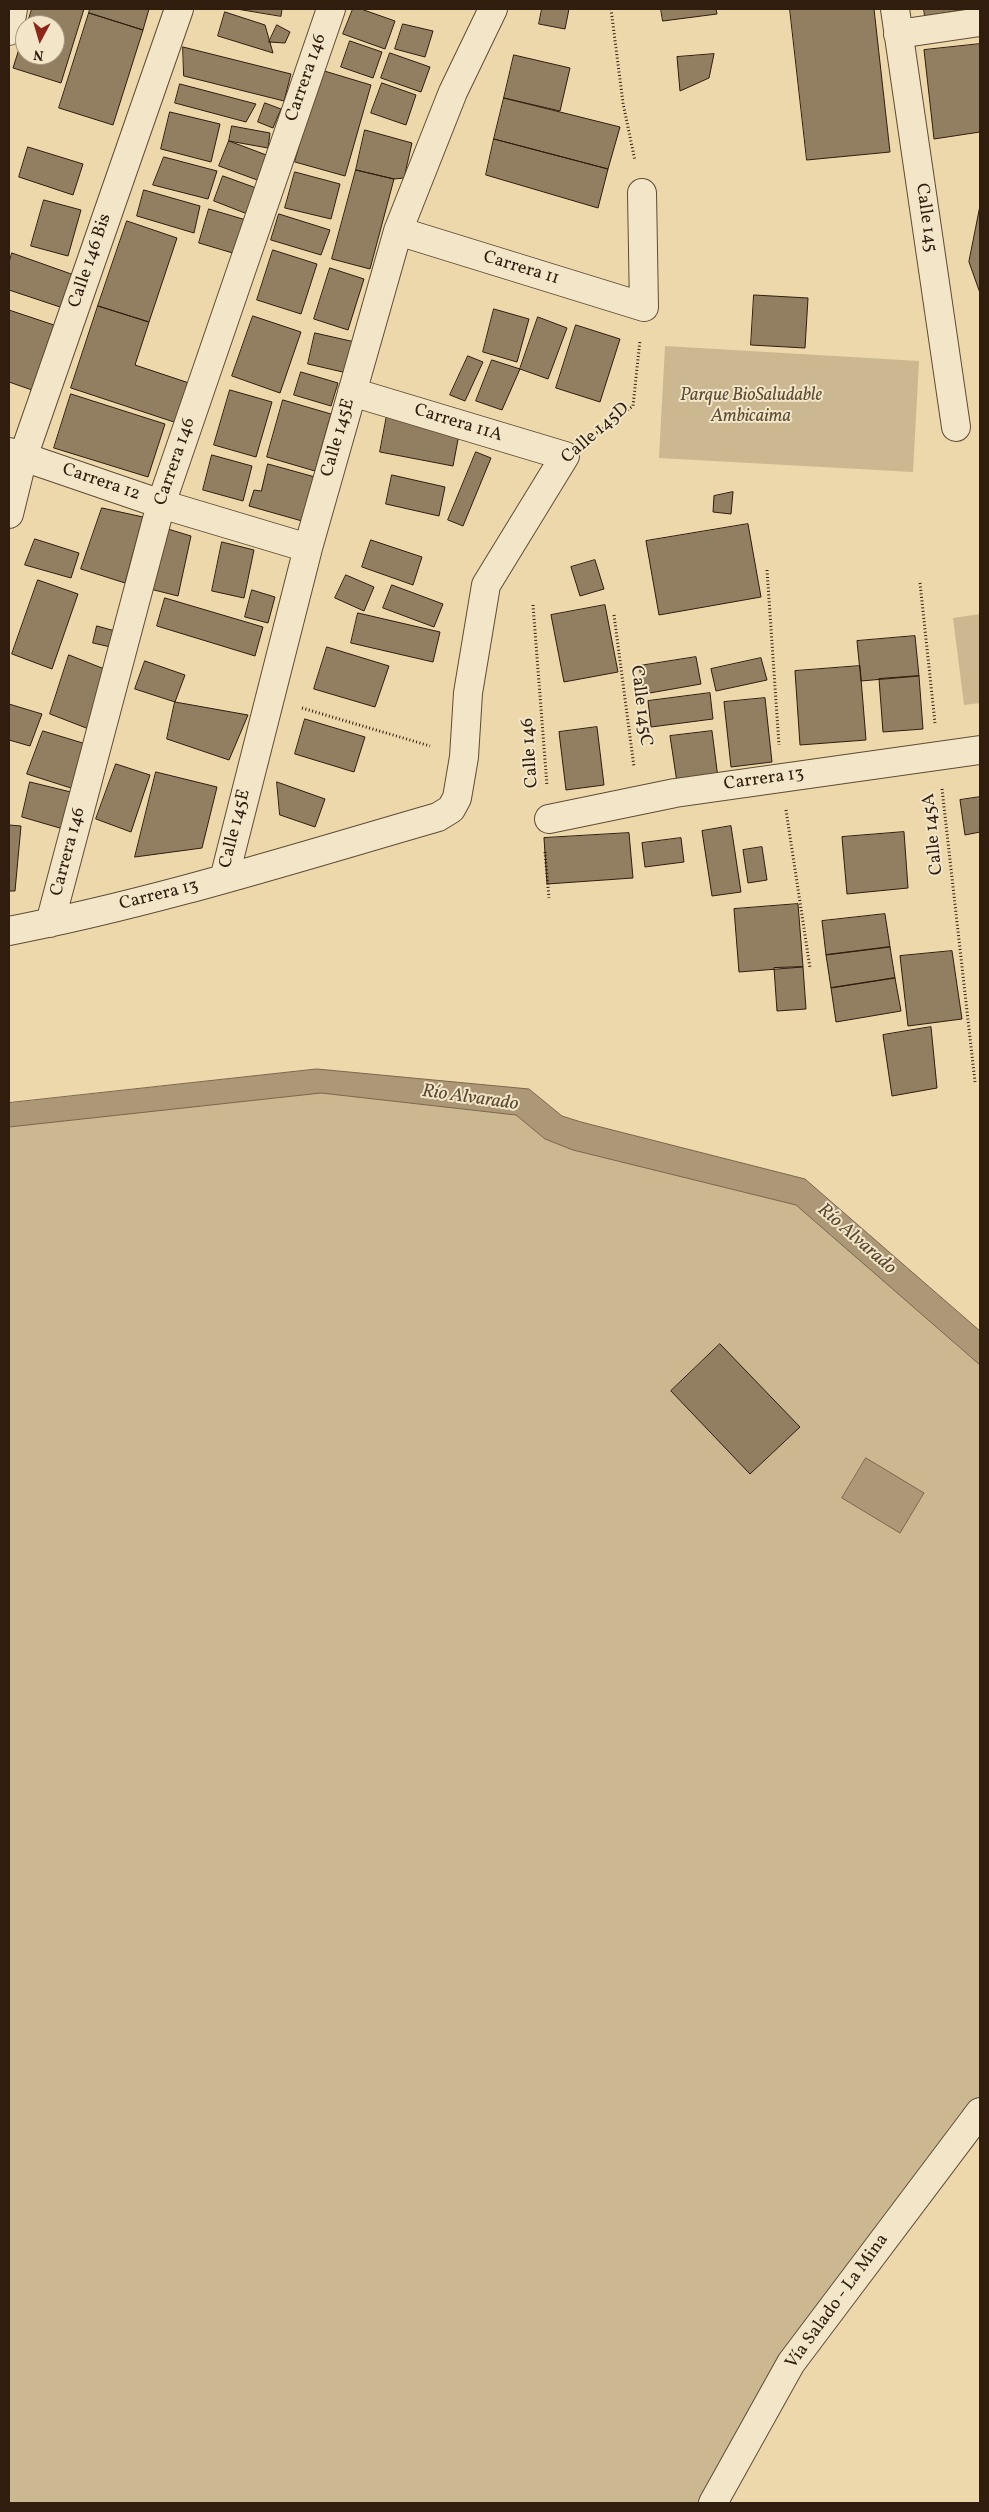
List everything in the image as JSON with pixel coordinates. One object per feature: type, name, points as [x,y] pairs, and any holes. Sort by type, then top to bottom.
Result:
[{"type":"street","points":[[9,31],[13,9]]},
{"type":"street","name":"Calle 146 Bis","points":[[9,514],[16,454],[179,9]]},
{"type":"street","name":"Carrera 146","points":[[50,923],[161,504],[331,9]]},
{"type":"street","name":"Calle 145E","points":[[224,879],[268,698],[308,548],[398,231],[453,92],[492,9]]},
{"type":"street","points":[[896,21],[980,22]]},
{"type":"street","name":"Calle 145","points":[[896,21],[956,427]]},
{"type":"street","points":[[642,193],[644,307]]},
{"type":"street","name":"Carrera 11","points":[[398,231],[644,307]]},
{"type":"street","name":"Carrera 11A","points":[[352,392],[565,456]]},
{"type":"street","name":"Carrera 12","points":[[16,454],[161,504],[308,548]]},
{"type":"street","name":"Calle 145D","points":[[451,809],[457,798],[464,757],[468,693],[486,585],[565,456]]},
{"type":"street","name":"Carrera 13","points":[[550,818],[638,800],[781,777],[980,750]]},
{"type":"street","name":"Carrera 13","points":[[9,931],[50,923],[224,879],[438,817],[451,809]]},
{"type":"street","name":"Vía Salado - La Mina","points":[[713,2503],[791,2363],[980,2112]]},
{"type":"path","points":[[611,9],[623,103],[642,193]]},
{"type":"path","name":"Calle 145D","points":[[565,456],[633,406],[644,307]]},
{"type":"path","name":"Calle 145A","points":[[920,583],[975,1082]]},
{"type":"path","name":"Calle 146","points":[[533,605],[550,818],[544,838],[549,898]]},
{"type":"path","name":"Calle 145C","points":[[614,615],[638,800]]},
{"type":"path","points":[[268,698],[464,757]]},
{"type":"green space","name":"Parque BioSaludable Ambicaima","points":[[665,346],[919,361],[913,472],[659,458]]},
{"type":"green space","points":[[980,614],[980,703],[964,705],[953,618]]},
{"type":"green space","points":[[319,1081],[520,1102],[553,1127],[802,1192],[980,1348],[980,2096],[797,2341],[706,2503],[9,2503],[9,1115]]},
{"type":"water","name":"Río Alvarado","points":[[317,1069],[529,1089],[562,1116],[805,1179],[980,1331],[980,1365],[796,1205],[573,1150],[545,1139],[516,1115],[321,1093],[9,1127],[9,1103]]},
{"type":"water","points":[[866,1458],[924,1493],[900,1533],[842,1498]]},
{"type":"building","points":[[32,9],[84,9],[61,83],[13,68],[15,62],[15,65],[65,65],[65,15],[30,15]]},
{"type":"building","points":[[90,9],[149,9],[143,30],[89,13]]},
{"type":"building","points":[[237,9],[282,9],[281,16]]},
{"type":"building","points":[[353,9],[361,9],[395,21],[385,49],[343,34]]},
{"type":"building","points":[[542,9],[569,9],[565,29],[539,24]]},
{"type":"building","points":[[661,9],[716,9],[717,14],[663,21]]},
{"type":"building","points":[[790,9],[874,9],[890,152],[807,160]]},
{"type":"building","points":[[924,9],[962,9],[962,10],[925,16]]},
{"type":"building","points":[[225,12],[265,25],[273,53],[218,36]]},
{"type":"building","points":[[89,13],[143,30],[113,125],[59,108]]},
{"type":"building","points":[[403,24],[433,31],[425,57],[395,49]]},
{"type":"building","points":[[277,25],[290,32],[285,43],[269,42]]},
{"type":"building","points":[[350,41],[382,52],[373,78],[341,67]]},
{"type":"building","points":[[980,44],[980,132],[934,139],[924,50]]},
{"type":"building","points":[[183,47],[291,74],[284,101],[184,76]]},
{"type":"building","points":[[390,53],[430,67],[421,92],[381,78]]},
{"type":"building","points":[[714,54],[709,78],[680,91],[677,57]]},
{"type":"building","points":[[514,55],[570,68],[560,111],[504,98]]},
{"type":"building","points":[[321,70],[371,85],[345,176],[295,162]]},
{"type":"building","points":[[382,83],[416,95],[406,125],[371,113]]},
{"type":"building","points":[[180,84],[256,104],[246,122],[175,103]]},
{"type":"building","points":[[504,98],[620,127],[608,169],[494,139]]},
{"type":"building","points":[[265,103],[281,109],[273,128],[258,122]]},
{"type":"building","points":[[170,112],[220,124],[211,162],[161,149]]},
{"type":"building","points":[[232,126],[270,133],[268,148],[229,141]]},
{"type":"building","points":[[365,130],[412,143],[404,178],[394,179],[356,170]]},
{"type":"building","points":[[494,139],[608,169],[598,208],[486,175]]},
{"type":"building","points":[[229,141],[269,156],[260,181],[219,166]]},
{"type":"building","points":[[28,147],[83,164],[73,195],[19,177]]},
{"type":"building","points":[[164,157],[217,171],[208,199],[153,185]]},
{"type":"building","points":[[356,170],[394,179],[370,269],[332,259]]},
{"type":"building","points":[[295,172],[340,184],[331,219],[285,208]]},
{"type":"building","points":[[223,176],[259,189],[250,215],[214,201]]},
{"type":"building","points":[[144,190],[200,206],[194,233],[137,216]]},
{"type":"building","points":[[44,200],[81,210],[68,256],[31,246]]},
{"type":"building","points":[[980,206],[980,293],[969,262]]},
{"type":"building","points":[[209,209],[246,220],[236,254],[199,243]]},
{"type":"building","points":[[279,214],[330,230],[321,255],[271,240]]},
{"type":"building","points":[[127,221],[177,238],[149,322],[98,306]]},
{"type":"building","points":[[273,250],[317,264],[301,314],[257,300]]},
{"type":"building","points":[[12,253],[74,275],[63,308],[9,290],[9,263]]},
{"type":"building","points":[[330,268],[364,279],[348,330],[314,319]]},
{"type":"building","points":[[754,295],[808,298],[805,348],[751,345]]},
{"type":"building","points":[[98,306],[149,322],[135,365],[189,383],[177,423],[71,388]]},
{"type":"building","points":[[494,309],[529,319],[517,362],[483,352]]},
{"type":"building","points":[[9,310],[54,325],[32,390],[9,382]]},
{"type":"building","points":[[253,316],[301,332],[280,393],[232,376]]},
{"type":"building","points":[[538,317],[567,328],[548,379],[520,369]]},
{"type":"building","points":[[576,325],[620,339],[600,402],[556,388]]},
{"type":"building","points":[[315,333],[355,342],[347,373],[308,364]]},
{"type":"building","points":[[468,356],[483,362],[465,401],[450,395]]},
{"type":"building","points":[[492,360],[520,369],[502,410],[476,401]]},
{"type":"building","points":[[301,372],[338,383],[331,406],[294,395]]},
{"type":"building","points":[[230,390],[272,402],[256,457],[214,445]]},
{"type":"building","points":[[71,394],[165,424],[148,477],[54,448]]},
{"type":"building","points":[[283,400],[331,414],[315,471],[267,457]]},
{"type":"building","points":[[387,415],[460,429],[453,466],[380,452]]},
{"type":"building","points":[[476,452],[491,458],[463,526],[448,520]]},
{"type":"building","points":[[212,455],[252,466],[243,501],[203,490]]},
{"type":"building","points":[[268,464],[315,477],[302,521],[249,506],[254,490],[261,491]]},
{"type":"building","points":[[392,475],[445,487],[439,516],[386,504]]},
{"type":"building","points":[[733,492],[731,514],[713,512],[714,496]]},
{"type":"building","points":[[102,508],[143,517],[125,583],[81,569]]},
{"type":"building","points":[[748,524],[761,597],[659,615],[646,541]]},
{"type":"building","points":[[158,526],[191,536],[178,596],[142,587]]},
{"type":"building","points":[[35,539],[79,553],[71,578],[25,565]]},
{"type":"building","points":[[371,540],[422,557],[413,585],[362,567]]},
{"type":"building","points":[[222,542],[254,550],[244,598],[212,591]]},
{"type":"building","points":[[595,560],[604,589],[580,596],[571,567]]},
{"type":"building","points":[[346,575],[374,587],[364,611],[335,598]]},
{"type":"building","points":[[38,580],[78,594],[52,669],[12,654]]},
{"type":"building","points":[[392,585],[443,604],[434,627],[383,608]]},
{"type":"building","points":[[252,590],[275,597],[268,623],[245,617]]},
{"type":"building","points":[[165,598],[263,627],[255,656],[157,626]]},
{"type":"building","points":[[605,605],[618,672],[564,682],[551,615]]},
{"type":"building","points":[[358,613],[440,632],[433,662],[351,643]]},
{"type":"building","points":[[97,626],[119,632],[115,648],[93,643]]},
{"type":"building","points":[[915,636],[919,676],[861,681],[857,641]]},
{"type":"building","points":[[327,647],[389,666],[375,707],[314,689]]},
{"type":"building","points":[[69,655],[107,670],[94,731],[50,714]]},
{"type":"building","points":[[696,657],[701,684],[644,694],[639,666]]},
{"type":"building","points":[[761,658],[767,680],[716,691],[711,669]]},
{"type":"building","points":[[145,661],[185,675],[175,702],[135,689]]},
{"type":"building","points":[[860,666],[866,740],[800,745],[795,671]]},
{"type":"building","points":[[919,676],[923,729],[883,732],[879,679]]},
{"type":"building","points":[[710,693],[713,719],[651,727],[648,701]]},
{"type":"building","points":[[765,698],[772,762],[731,767],[724,702]]},
{"type":"building","points":[[175,702],[248,715],[229,760],[167,739]]},
{"type":"building","points":[[9,704],[42,714],[30,746],[9,740]]},
{"type":"building","points":[[305,719],[365,737],[354,772],[295,754]]},
{"type":"building","points":[[597,727],[604,785],[566,790],[559,732]]},
{"type":"building","points":[[43,731],[86,744],[74,789],[27,774]]},
{"type":"building","points":[[712,731],[718,778],[678,789],[670,736]]},
{"type":"building","points":[[116,764],[150,775],[131,832],[96,819]]},
{"type":"building","points":[[156,772],[217,787],[202,848],[135,857]]},
{"type":"building","points":[[30,782],[79,794],[70,831],[22,817]]},
{"type":"building","points":[[277,782],[325,799],[315,827],[280,815]]},
{"type":"building","points":[[980,797],[980,832],[965,835],[960,800]]},
{"type":"building","points":[[9,825],[21,826],[15,891],[9,891]]},
{"type":"building","points":[[731,826],[741,892],[712,896],[702,831]]},
{"type":"building","points":[[904,832],[908,888],[847,894],[842,837]]},
{"type":"building","points":[[629,833],[633,878],[547,884],[544,838]]},
{"type":"building","points":[[681,838],[684,862],[645,867],[642,843]]},
{"type":"building","points":[[762,847],[767,880],[748,883],[743,850]]},
{"type":"building","points":[[798,904],[803,967],[739,972],[734,909]]},
{"type":"building","points":[[885,914],[890,947],[826,955],[822,921]]},
{"type":"building","points":[[890,947],[895,978],[831,988],[826,955]]},
{"type":"building","points":[[952,951],[962,1019],[908,1026],[900,956]]},
{"type":"building","points":[[803,967],[806,1009],[777,1011],[774,968]]},
{"type":"building","points":[[895,978],[901,1011],[836,1022],[831,988]]},
{"type":"building","points":[[931,1027],[937,1088],[892,1096],[883,1035]]},
{"type":"building","points":[[720,1344],[800,1427],[750,1474],[671,1391]]}]
